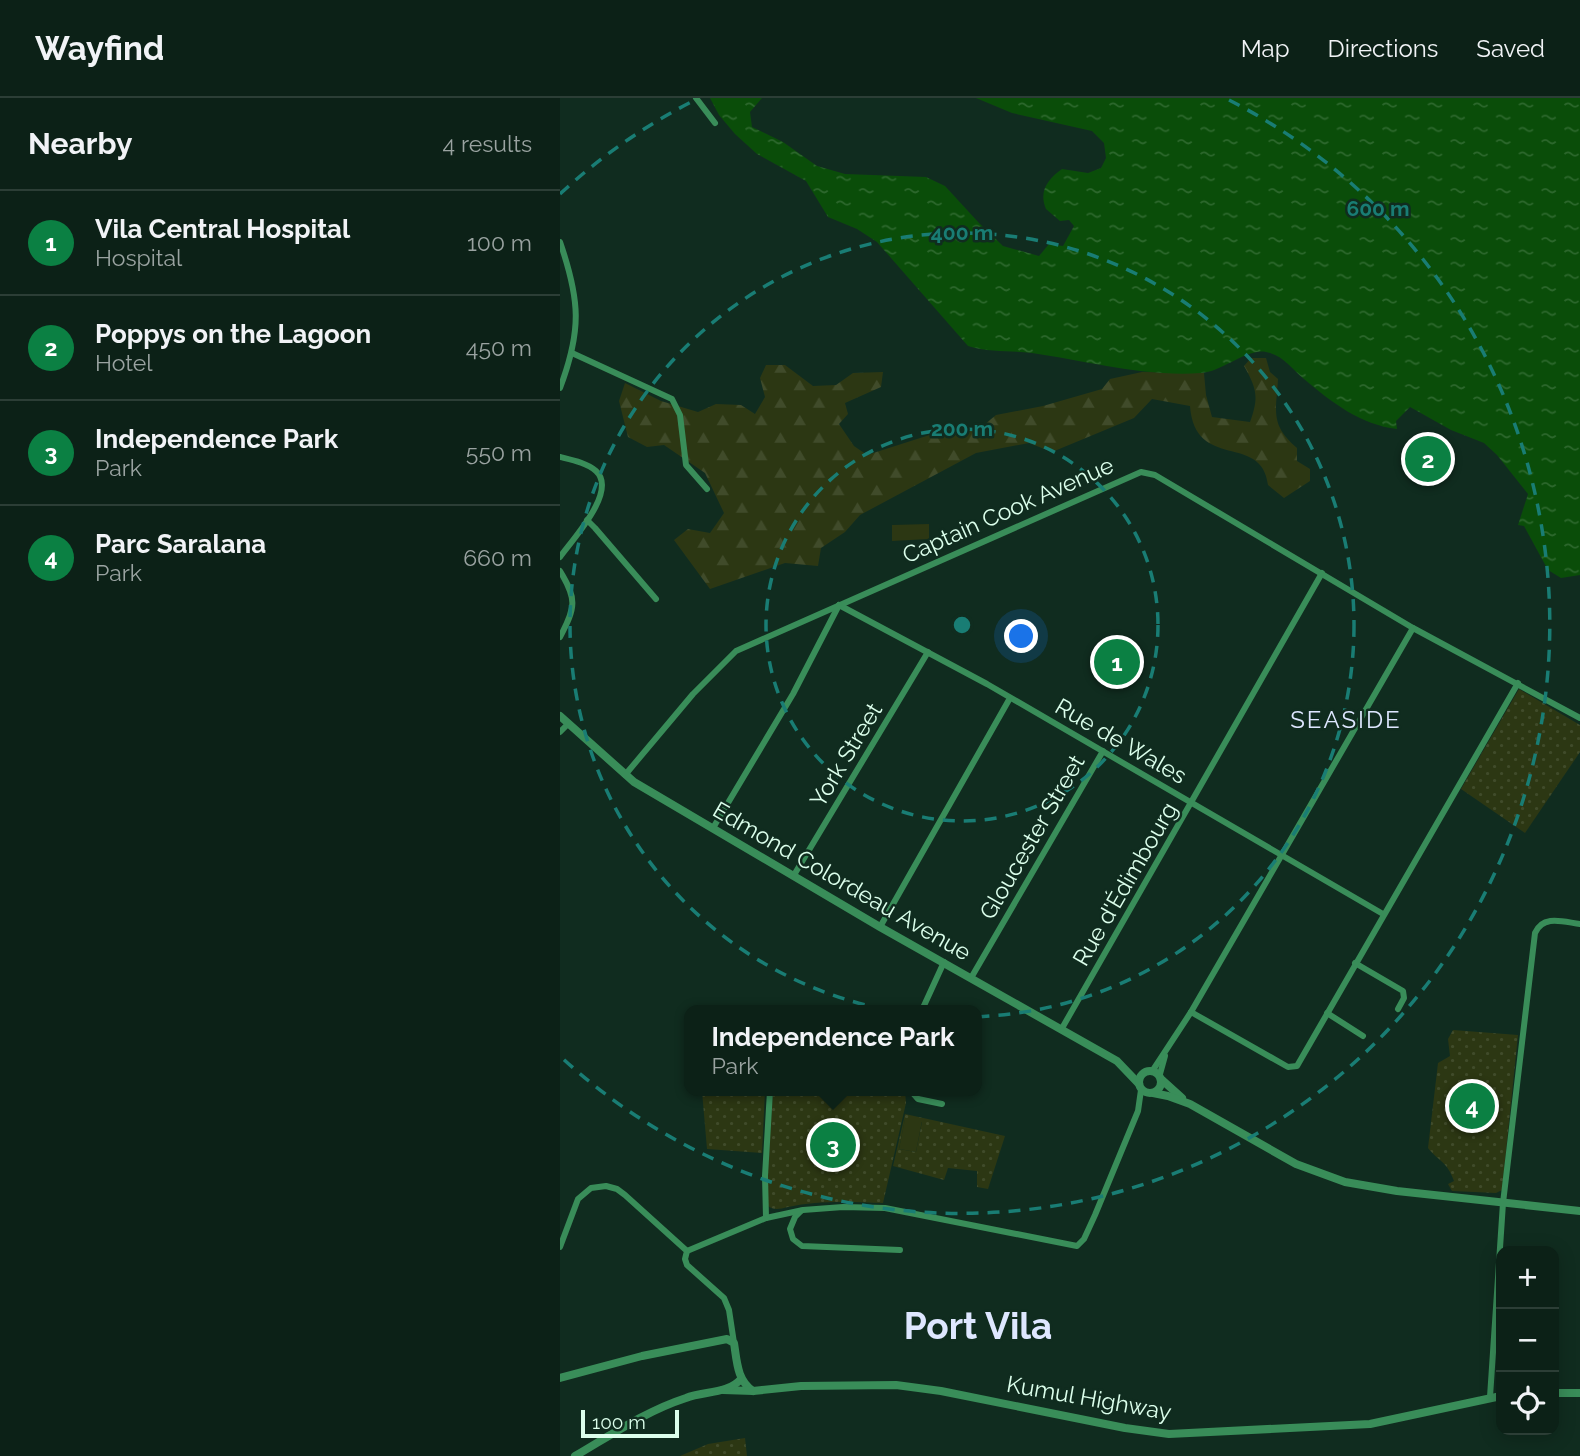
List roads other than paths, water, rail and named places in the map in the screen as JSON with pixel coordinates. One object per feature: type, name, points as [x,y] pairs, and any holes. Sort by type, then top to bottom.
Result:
[{"type":"street","points":[[696,98],[715,123]]},
{"type":"street","points":[[560,242],[570,271],[577,307],[572,353],[560,388]]},
{"type":"street","points":[[572,353],[672,399],[680,415],[686,465],[707,489]]},
{"type":"street","points":[[560,457],[592,468],[603,482],[603,492],[587,520],[560,556]]},
{"type":"street","name":"Captain Cook Avenue","points":[[625,775],[693,694],[736,651],[1141,472],[1155,475],[1413,628],[1580,718]]},
{"type":"street","points":[[587,520],[656,599]]},
{"type":"street","points":[[560,570],[573,594],[573,605],[560,637]]},
{"type":"street","name":"Rue d'Édimbourg","points":[[1062,1030],[1322,573]]},
{"type":"street","points":[[713,828],[793,694],[839,605]]},
{"type":"street","name":"Rue de Wales","points":[[839,605],[1010,698],[1383,914]]},
{"type":"street","points":[[1146,1090],[1139,1079],[1155,1074],[1413,628]]},
{"type":"street","name":"York Street","points":[[794,875],[928,652]]},
{"type":"street","points":[[1191,1012],[1288,1068],[1297,1066],[1518,683]]},
{"type":"street","points":[[880,927],[1010,698]]},
{"type":"street","name":"Edmond Colordeau Avenue","points":[[560,716],[625,775],[880,927],[1116,1062]]},
{"type":"street","points":[[560,732],[568,724]]},
{"type":"street","name":"Gloucester Street","points":[[971,978],[1103,751]]},
{"type":"street","points":[[1490,1397],[1503,1203],[1535,933],[1540,924],[1549,921],[1580,924]]},
{"type":"street","points":[[924,1005],[944,962]]},
{"type":"street","points":[[1355,963],[1403,991],[1404,998],[1398,1009]]},
{"type":"street","points":[[1327,1013],[1363,1036]]},
{"type":"street","points":[[1116,1062],[1155,1074],[1190,1104]]},
{"type":"street","points":[[1116,1062],[1146,1090],[1190,1104],[1296,1164],[1345,1182],[1397,1191],[1580,1211]]},
{"type":"street","points":[[687,1251],[766,1218],[803,1209],[843,1207],[885,1208],[1077,1246],[1084,1239],[1146,1090],[1161,1085],[1155,1074]]},
{"type":"street","points":[[766,1218],[765,1176],[770,1096]]},
{"type":"street","points":[[915,1096],[918,1099],[942,1104]]},
{"type":"street","points":[[560,1247],[578,1199],[592,1188],[607,1186],[621,1191],[687,1251]]},
{"type":"street","points":[[803,1209],[795,1217],[790,1229],[793,1239],[802,1246],[900,1250]]},
{"type":"street","points":[[687,1251],[687,1265],[724,1298],[741,1379],[753,1391]]},
{"type":"street","points":[[560,1378],[618,1361],[720,1340],[731,1334]]},
{"type":"street","points":[[575,1456],[641,1417],[700,1393],[732,1387],[741,1379]]},
{"type":"street","name":"Kumul Highway","points":[[723,1390],[896,1385],[1169,1434],[1370,1424],[1496,1396]]},
{"type":"street","points":[[1559,1393],[1580,1393]]},
{"type":"water","points":[[710,98],[762,98],[750,112],[752,127],[783,142],[817,166],[845,174],[926,177],[945,186],[1003,246],[1039,256],[1049,244],[1063,246],[1074,226],[1069,220],[1060,221],[1046,209],[1043,196],[1046,186],[1062,169],[1088,173],[1101,168],[1106,158],[1104,143],[1092,131],[1012,113],[976,98],[1580,98],[1580,575],[1561,578],[1548,570],[1524,526],[1518,525],[1528,494],[1484,443],[1451,430],[1410,407],[1396,421],[1397,429],[1371,423],[1336,404],[1282,359],[1272,354],[1251,353],[1209,372],[1179,374],[1137,371],[1032,353],[968,346],[877,242],[857,229],[828,217],[806,181],[757,154],[719,115]]},
{"type":"place","name":"Poppys on the Lagoon","points":[[1428,459]]},
{"type":"place","name":"Vila Central Hospital","points":[[1117,662]]},
{"type":"place","name":"Parc Saralana","points":[[1472,1106]]},
{"type":"place","name":"Independence Park","points":[[833,1145]]},
{"type":"district","name":"SEASIDE","points":[[1346,720]]},
{"type":"district","name":"Port Vila","points":[[978,1326]]}]
